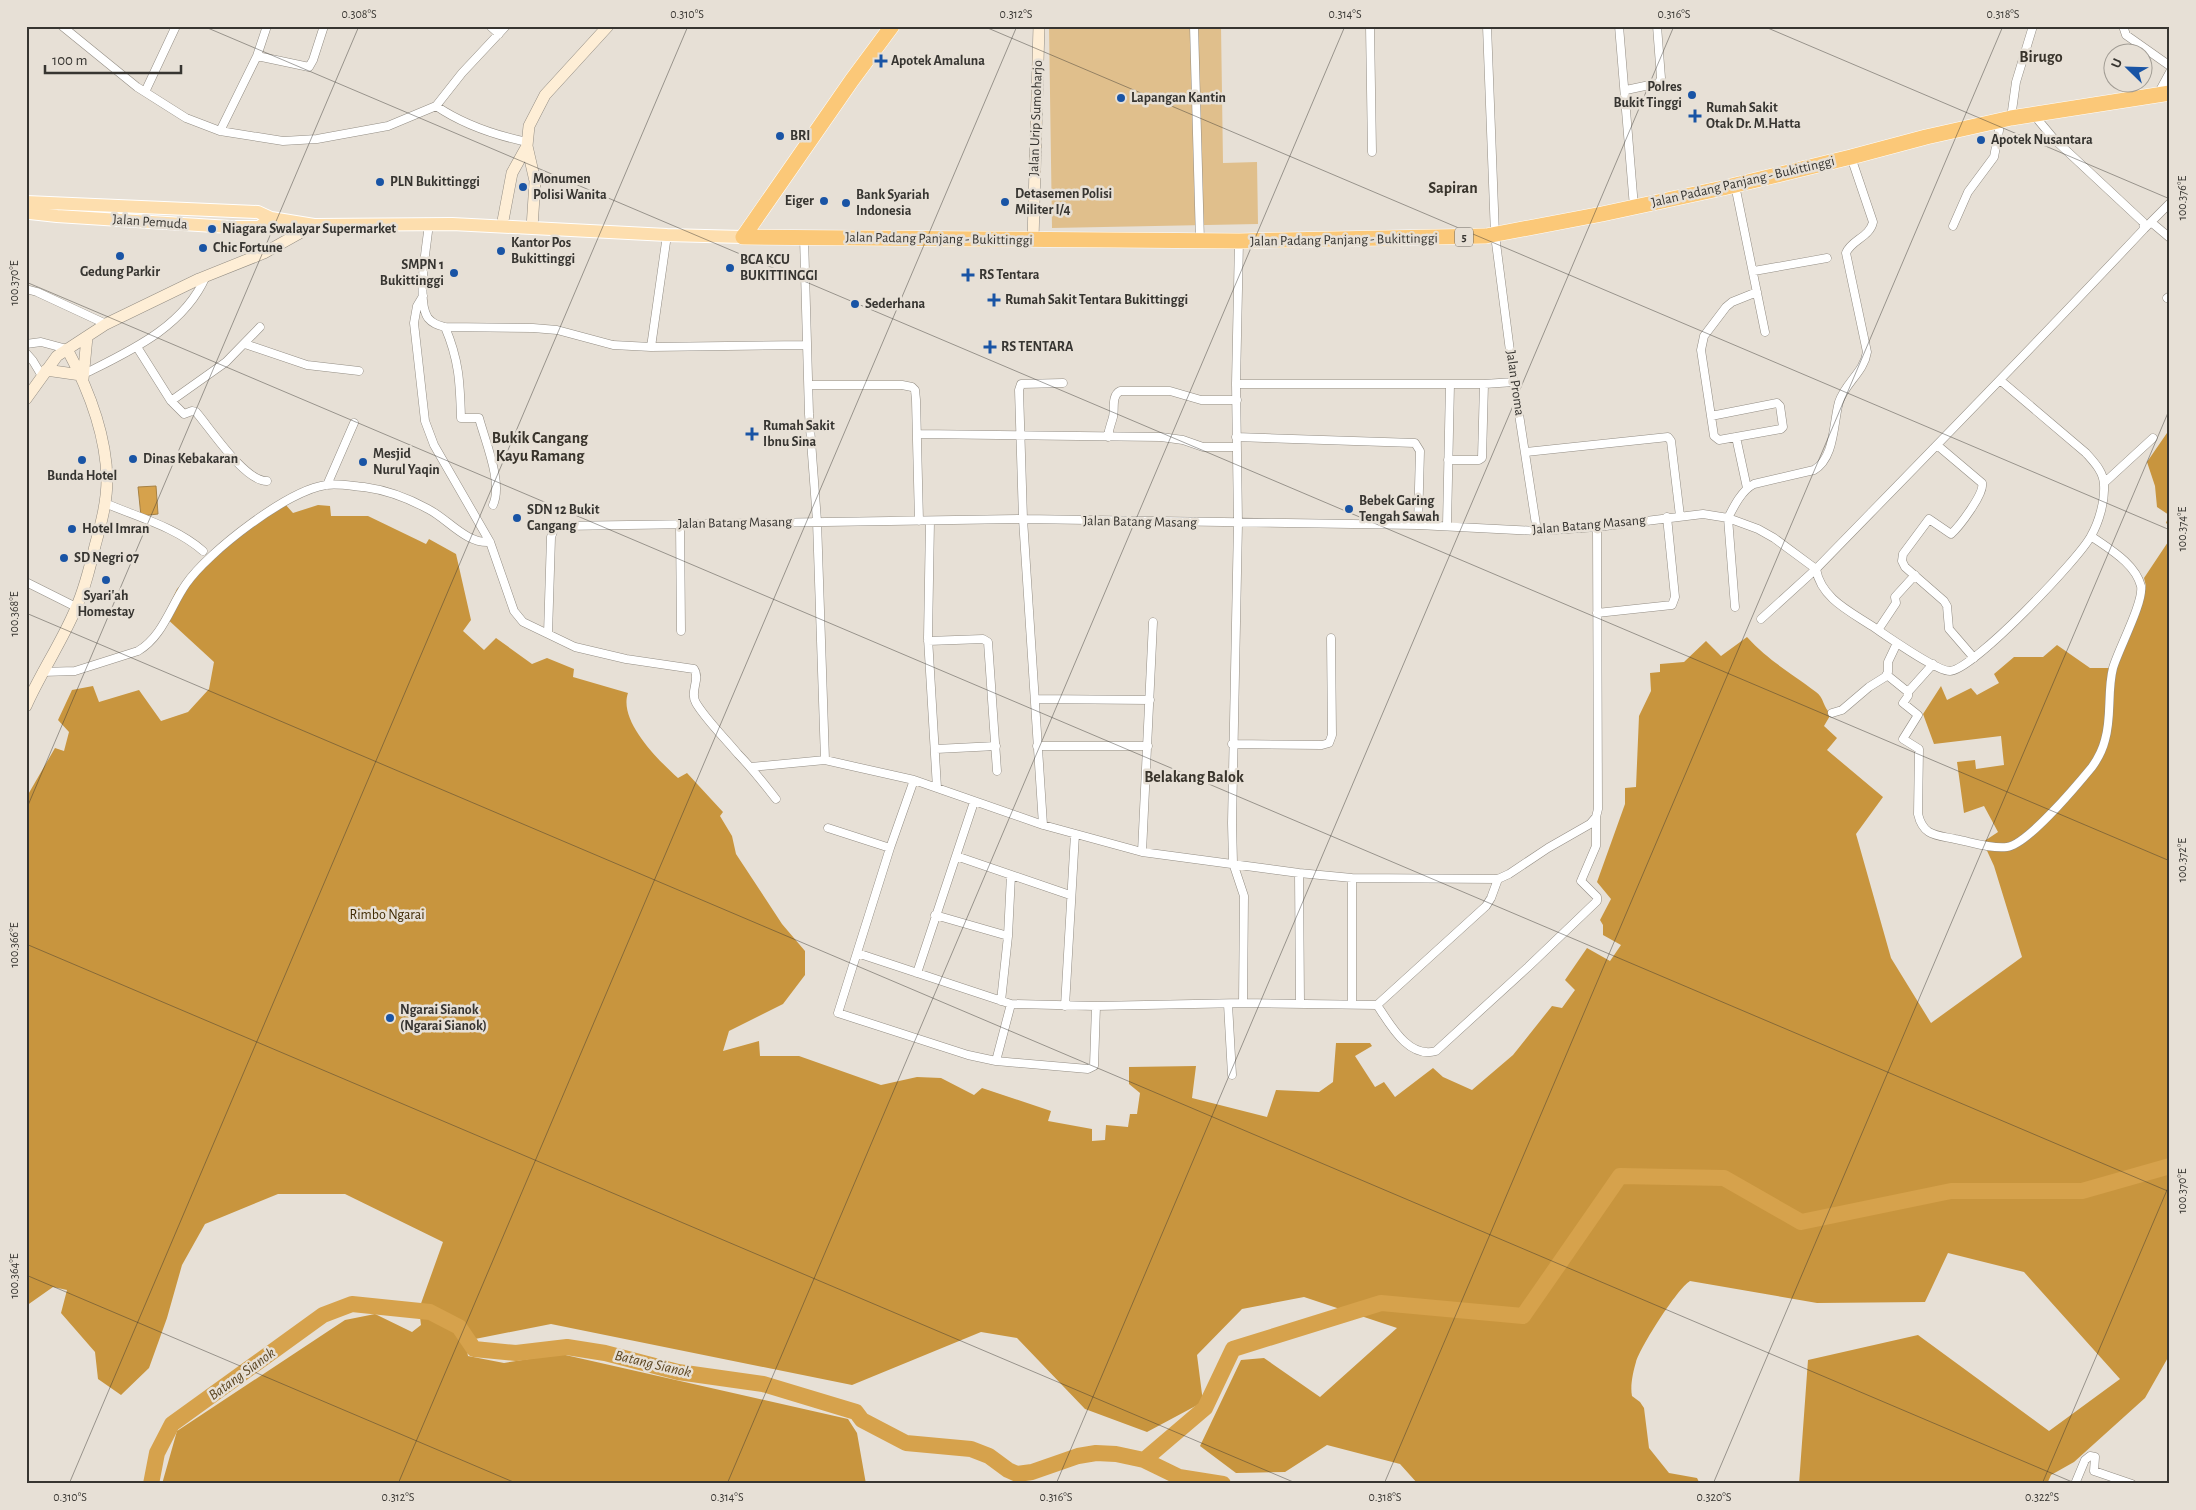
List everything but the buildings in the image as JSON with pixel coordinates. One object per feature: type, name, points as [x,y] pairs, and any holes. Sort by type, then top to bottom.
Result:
[{"type":"highway","points":[[743,236],[892,26]]},
{"type":"highway","name":"Jalan Padang Panjang - Bukittinggi","points":[[743,236],[1239,242],[1406,239],[1495,235],[1735,185],[2006,119],[2164,93]]},
{"type":"main road","points":[[502,226],[512,173],[527,144],[530,126],[545,95],[608,26]]},
{"type":"main road","name":"Jalan Urip Sumoharjo","points":[[1033,240],[1039,26]]},
{"type":"main road","points":[[527,144],[535,174],[532,228]]},
{"type":"main road","name":"Jalan Pemuda","points":[[26,202],[258,212],[271,218],[314,225],[428,224],[667,235],[743,236]]},
{"type":"main road","name":"Jalan Pemuda","points":[[26,211],[30,214],[230,227],[259,227],[271,218]]},
{"type":"main road","points":[[26,399],[57,356],[106,324],[206,276],[264,252],[314,225]]},
{"type":"main road","points":[[83,376],[87,337]]},
{"type":"main road","points":[[26,706],[76,607],[86,579],[105,503],[107,479],[102,442],[83,376],[67,349]]},
{"type":"main road","points":[[44,373],[83,376]]},
{"type":"street","points":[[62,26],[108,65],[145,92],[186,118],[220,131],[283,141],[317,139],[388,126],[436,106],[462,73],[506,26]]},
{"type":"street","points":[[145,92],[176,26]]},
{"type":"street","points":[[220,131],[257,56],[267,26]]},
{"type":"street","points":[[257,56],[308,67],[314,60],[324,26]]},
{"type":"street","points":[[490,26],[499,34]]},
{"type":"street","points":[[1194,26],[1200,241]]},
{"type":"street","points":[[1370,26],[1372,152]]},
{"type":"street","name":"Jalan Proma","points":[[1487,26],[1495,235],[1514,382],[1537,530]]},
{"type":"street","points":[[1619,26],[1626,90],[1634,207]]},
{"type":"street","points":[[1626,90],[1659,83],[1661,78],[1657,26]]},
{"type":"street","points":[[1953,226],[1968,192],[1994,157],[2033,26]]},
{"type":"street","points":[[2123,26],[2126,35],[2170,66]]},
{"type":"street","points":[[2164,93],[2170,72]]},
{"type":"street","points":[[436,106],[453,117],[490,134],[527,144]]},
{"type":"street","points":[[2034,115],[2054,138],[2143,222],[2144,229]]},
{"type":"street","points":[[1735,607],[1728,518],[1747,488],[1754,484],[1820,467],[1827,456],[1843,393],[1866,359],[1868,352],[1846,253],[1852,244],[1870,230],[1873,222],[1851,158]]},
{"type":"street","points":[[1735,185],[1765,332]]},
{"type":"street","points":[[1761,619],[1816,569],[1938,445],[2170,203]]},
{"type":"street","points":[[2151,222],[2170,238]]},
{"type":"street","points":[[428,224],[423,296],[424,309],[427,317],[436,325],[445,327],[557,330],[604,344],[651,347],[807,345]]},
{"type":"street","points":[[651,347],[667,235]]},
{"type":"street","points":[[804,237],[809,414],[817,521],[825,760]]},
{"type":"street","points":[[1239,242],[1236,384],[1238,523],[1232,744],[1233,863],[1244,896],[1242,1004]]},
{"type":"street","points":[[1754,271],[1827,258]]},
{"type":"street","points":[[83,376],[137,347],[183,312],[200,291],[206,276]]},
{"type":"street","points":[[26,289],[37,292],[106,324]]},
{"type":"street","points":[[1711,416],[1777,403],[1780,406],[1784,425],[1781,429],[1716,439],[1711,416],[1701,350],[1702,341],[1729,304],[1757,292]]},
{"type":"street","points":[[423,296],[417,306],[414,323],[425,421],[434,446],[490,542],[514,611],[523,622],[569,644],[597,652],[694,669],[697,676],[693,692],[694,701],[776,799]]},
{"type":"street","points":[[171,401],[226,362],[260,327]]},
{"type":"street","points":[[445,327],[456,352],[460,382],[461,418],[480,418],[496,478],[498,497],[493,505]]},
{"type":"street","points":[[26,344],[41,342],[67,349]]},
{"type":"street","points":[[245,344],[307,365],[359,370]]},
{"type":"street","points":[[137,347],[171,401],[184,414],[192,411],[196,412],[243,468],[256,478],[267,481]]},
{"type":"street","points":[[26,353],[44,373]]},
{"type":"street","points":[[1816,569],[1818,582],[1832,599],[1932,664],[1946,670],[1953,671],[1974,658],[2010,626],[2083,548],[2091,536],[2101,506],[2104,483],[2096,465],[2086,452],[2000,380]]},
{"type":"street","points":[[1236,384],[1484,384],[1514,382]]},
{"type":"street","points":[[1043,825],[1023,520],[1019,390],[1021,384],[1063,383]]},
{"type":"street","points":[[1447,525],[1450,384]]},
{"type":"street","points":[[1448,460],[1479,460],[1482,458],[1484,384]]},
{"type":"street","points":[[809,385],[902,385],[912,387],[915,390],[920,521]]},
{"type":"street","points":[[1108,436],[1109,424],[1113,418],[1115,396],[1120,391],[1170,391],[1200,400],[1237,400]]},
{"type":"street","points":[[327,485],[354,422]]},
{"type":"street","points":[[918,434],[1160,437],[1183,440],[1203,447],[1237,447]]},
{"type":"street","points":[[1236,437],[1415,443],[1420,451],[1418,525]]},
{"type":"street","points":[[1736,437],[1747,488]]},
{"type":"street","points":[[1526,452],[1668,438],[1670,441],[1680,516]]},
{"type":"street","points":[[2104,483],[2153,438]]},
{"type":"street","points":[[1938,445],[1982,483],[1983,487],[1963,520],[1951,534],[1931,519],[1925,524],[1902,558],[1905,566],[1944,601],[1947,606],[1949,629],[1974,658]]},
{"type":"street","points":[[42,672],[75,671],[138,651],[156,636],[174,600],[190,578],[222,545],[284,503],[312,489],[327,485],[364,487],[399,496],[428,509],[471,538],[482,542],[490,542]]},
{"type":"street","points":[[105,503],[177,533],[203,551]]},
{"type":"street","name":"Jalan Batang Masang","points":[[548,634],[551,537],[554,529],[560,526],[817,521],[1023,520],[1447,525],[1537,530],[1597,527],[1666,517],[1703,514],[1728,518],[1774,538],[1816,569]]},
{"type":"street","points":[[1597,613],[1672,605],[1675,597],[1666,517]]},
{"type":"street","points":[[930,521],[928,641],[937,788]]},
{"type":"street","points":[[680,523],[681,631]]},
{"type":"street","points":[[1376,1005],[1403,1041],[1421,1053],[1428,1054],[1436,1051],[1597,901],[1597,897],[1581,881],[1596,846],[1596,817],[1598,809],[1597,527]]},
{"type":"street","points":[[1932,664],[1908,692],[1908,696],[1903,702],[1918,715],[1903,739],[1918,749],[1918,814],[1920,825],[1933,834],[1979,844],[2008,847],[2022,841],[2041,824],[2093,765],[2105,741],[2110,716],[2113,669],[2134,618],[2141,588],[2133,569],[2091,536]]},
{"type":"street","points":[[1878,630],[1896,603],[1895,597],[1915,575]]},
{"type":"street","points":[[26,582],[76,607]]},
{"type":"street","points":[[1142,852],[1153,622]]},
{"type":"street","points":[[1232,744],[1322,745],[1329,743],[1332,735],[1331,638]]},
{"type":"street","points":[[928,641],[983,639],[988,642],[997,771]]},
{"type":"street","points":[[1832,713],[1835,714],[1842,710],[1886,675],[1888,662],[1897,642]]},
{"type":"street","points":[[1886,675],[1908,692]]},
{"type":"street","points":[[1035,700],[1150,700]]},
{"type":"street","points":[[936,749],[996,746]]},
{"type":"street","points":[[1038,746],[1148,746]]},
{"type":"street","points":[[751,767],[825,760],[914,780],[1043,825],[1142,852],[1233,863],[1299,874],[1352,878],[1498,879],[1590,824],[1596,817]]},
{"type":"street","points":[[914,780],[890,848],[838,1014],[955,1051],[996,1061],[1092,1068],[1094,1066],[1096,1006]]},
{"type":"street","points":[[917,973],[974,802]]},
{"type":"street","points":[[828,828],[890,848]]},
{"type":"street","points":[[1065,1006],[1075,834]]},
{"type":"street","points":[[956,856],[1070,895]]},
{"type":"street","points":[[1001,1000],[1008,936],[1011,874]]},
{"type":"street","points":[[1299,874],[1300,1004]]},
{"type":"street","points":[[1352,878],[1352,1004]]},
{"type":"street","points":[[857,953],[1012,1004],[1065,1006],[1376,1005],[1486,906],[1498,879]]},
{"type":"street","points":[[935,915],[1008,936]]},
{"type":"street","points":[[996,1061],[1012,1004]]},
{"type":"street","points":[[1228,1004],[1232,1075]]},
{"type":"street","points":[[2074,1484],[2085,1460],[2090,1456],[2095,1457],[2094,1472],[2132,1484]]},
{"type":"shaded area","points":[[1049,26],[1221,26],[1223,163],[1257,162],[1258,224],[1052,228]]},
{"type":"shaded area","points":[[156,486],[158,514],[141,516],[138,487]]},
{"type":"green space","points":[[2167,433],[2170,436],[2170,526],[2166,523],[2169,515],[2157,507],[2155,486],[2147,462]]},
{"type":"green space","name":"Rimbo Ngarai","points":[[285,504],[293,513],[318,505],[330,506],[331,516],[368,516],[426,544],[429,539],[456,554],[471,620],[463,631],[484,650],[496,638],[532,664],[547,658],[574,669],[573,677],[628,693],[626,704],[629,716],[642,740],[678,778],[687,773],[723,812],[720,816],[732,836],[736,854],[782,924],[805,951],[805,975],[783,1004],[729,1031],[723,1051],[759,1041],[760,1056],[799,1056],[881,1085],[917,1077],[941,1078],[974,1095],[982,1088],[1051,1111],[1048,1121],[1092,1129],[1092,1141],[1105,1140],[1106,1125],[1128,1127],[1130,1114],[1137,1114],[1140,1093],[1129,1084],[1129,1067],[1196,1066],[1192,1098],[1267,1117],[1276,1090],[1319,1092],[1333,1082],[1336,1043],[1370,1043],[1372,1046],[1355,1056],[1375,1087],[1384,1082],[1395,1097],[1433,1068],[1443,1077],[1472,1090],[1513,1055],[1552,1006],[1562,1008],[1575,990],[1565,980],[1587,948],[1610,961],[1621,945],[1603,935],[1603,925],[1600,920],[1611,899],[1597,882],[1625,804],[1625,788],[1636,787],[1639,716],[1651,691],[1650,673],[1660,672],[1660,664],[1684,662],[1706,641],[1721,656],[1747,637],[1772,660],[1819,694],[1826,709],[1831,714],[1824,726],[1837,738],[1827,750],[1883,797],[1856,834],[1891,958],[1931,1023],[2022,957],[1994,866],[1983,842],[1998,832],[1984,806],[1964,813],[1957,762],[1975,760],[1976,769],[2004,765],[2001,736],[1934,744],[1923,714],[1941,686],[1947,700],[1971,688],[1977,695],[1999,683],[1994,674],[2014,657],[2043,657],[2057,645],[2090,668],[2111,668],[2144,596],[2146,586],[2144,578],[2170,539],[2170,1354],[2145,1398],[2074,1462],[2051,1475],[2047,1484],[1799,1484],[1808,1360],[1918,1335],[2049,1431],[2120,1379],[2024,1272],[1948,1253],[1925,1302],[1817,1303],[1690,1281],[1684,1286],[1660,1318],[1639,1354],[1632,1379],[1631,1392],[1632,1396],[1644,1408],[1649,1448],[1669,1473],[1697,1478],[1700,1484],[1418,1484],[1400,1464],[1327,1445],[1285,1472],[1236,1473],[1200,1446],[1241,1360],[1264,1358],[1320,1397],[1397,1328],[1304,1297],[1242,1309],[1197,1355],[1203,1402],[1147,1432],[1085,1409],[1017,1338],[981,1332],[852,1385],[551,1324],[465,1341],[468,1356],[504,1363],[561,1354],[848,1419],[857,1433],[866,1484],[162,1484],[177,1431],[345,1320],[375,1314],[412,1332],[421,1325],[419,1309],[443,1242],[345,1194],[278,1194],[205,1224],[182,1265],[167,1318],[149,1368],[121,1395],[98,1379],[95,1352],[61,1313],[67,1290],[53,1287],[26,1306],[26,798],[55,748],[64,751],[69,732],[58,720],[72,690],[93,686],[99,702],[139,690],[161,721],[188,712],[209,689],[214,662],[164,616],[177,589],[221,544]]},
{"type":"waterway","points":[[1144,1460],[1205,1408],[1233,1349],[1381,1303],[1523,1316],[1620,1176],[1724,1178],[1801,1222],[1951,1191],[2082,1191],[2170,1166]]},
{"type":"waterway","name":"Batang Sianok","points":[[151,1484],[157,1453],[172,1424],[323,1315],[352,1304],[430,1312],[459,1327],[474,1349],[516,1353],[567,1347],[605,1353],[678,1372],[763,1384],[856,1412],[862,1420],[906,1443],[971,1449],[989,1456],[1008,1470],[1017,1474],[1032,1472],[1078,1456],[1096,1453],[1116,1454],[1144,1460],[1179,1477],[1223,1484]]},
{"type":"place","name":"Apotek Amaluna","points":[[881,61]]},
{"type":"place","name":"Polres Bukit Tinggi","points":[[1692,95]]},
{"type":"place","name":"Lapangan Kantin","points":[[1121,98]]},
{"type":"place","name":"Rumah Sakit Otak Dr. M.Hatta","points":[[1695,116]]},
{"type":"place","name":"BRI","points":[[780,136]]},
{"type":"place","name":"Apotek Nusantara","points":[[1981,140]]},
{"type":"place","name":"PLN Bukittinggi","points":[[380,182]]},
{"type":"place","name":"Monumen Polisi Wanita","points":[[523,187]]},
{"type":"place","name":"Eiger","points":[[824,201]]},
{"type":"place","name":"Detasemen Polisi Militer I/4","points":[[1005,202]]},
{"type":"place","name":"Bank Syariah Indonesia","points":[[846,203]]},
{"type":"place","name":"Niagara Swalayar Supermarket","points":[[212,229]]},
{"type":"place","name":"Chic Fortune","points":[[203,248]]},
{"type":"place","name":"Kantor Pos Bukittinggi","points":[[501,251]]},
{"type":"place","name":"Gedung Parkir","points":[[120,256]]},
{"type":"place","name":"BCA KCU BUKITTINGGI","points":[[730,268]]},
{"type":"place","name":"SMPN 1 Bukittinggi","points":[[454,273]]},
{"type":"place","name":"RS Tentara","points":[[968,275]]},
{"type":"place","name":"Rumah Sakit Tentara Bukittinggi","points":[[994,300]]},
{"type":"place","name":"Sederhana","points":[[855,304]]},
{"type":"place","name":"RS TENTARA","points":[[990,347]]},
{"type":"place","name":"Rumah Sakit Ibnu Sina","points":[[752,434]]},
{"type":"place","name":"Dinas Kebakaran","points":[[133,459]]},
{"type":"place","name":"Bunda Hotel","points":[[82,460]]},
{"type":"place","name":"Mesjid Nurul Yaqin","points":[[363,462]]},
{"type":"place","name":"Bebek Garing Tengah Sawah","points":[[1349,509]]},
{"type":"place","name":"SDN 12 Bukit Cangang","points":[[517,518]]},
{"type":"place","name":"Hotel Imran","points":[[72,529]]},
{"type":"place","name":"SD Negri 07","points":[[64,558]]},
{"type":"place","name":"Syari'ah Homestay","points":[[106,580]]},
{"type":"place","name":"Ngarai Sianok (Ngarai Sianok)","points":[[390,1018]]},
{"type":"district","name":"Birugo","points":[[2041,57]]},
{"type":"district","name":"Sapiran","points":[[1453,188]]},
{"type":"district","name":"Bukik Cangang Kayu Ramang","points":[[540,447]]},
{"type":"district","name":"Belakang Balok","points":[[1194,777]]}]
